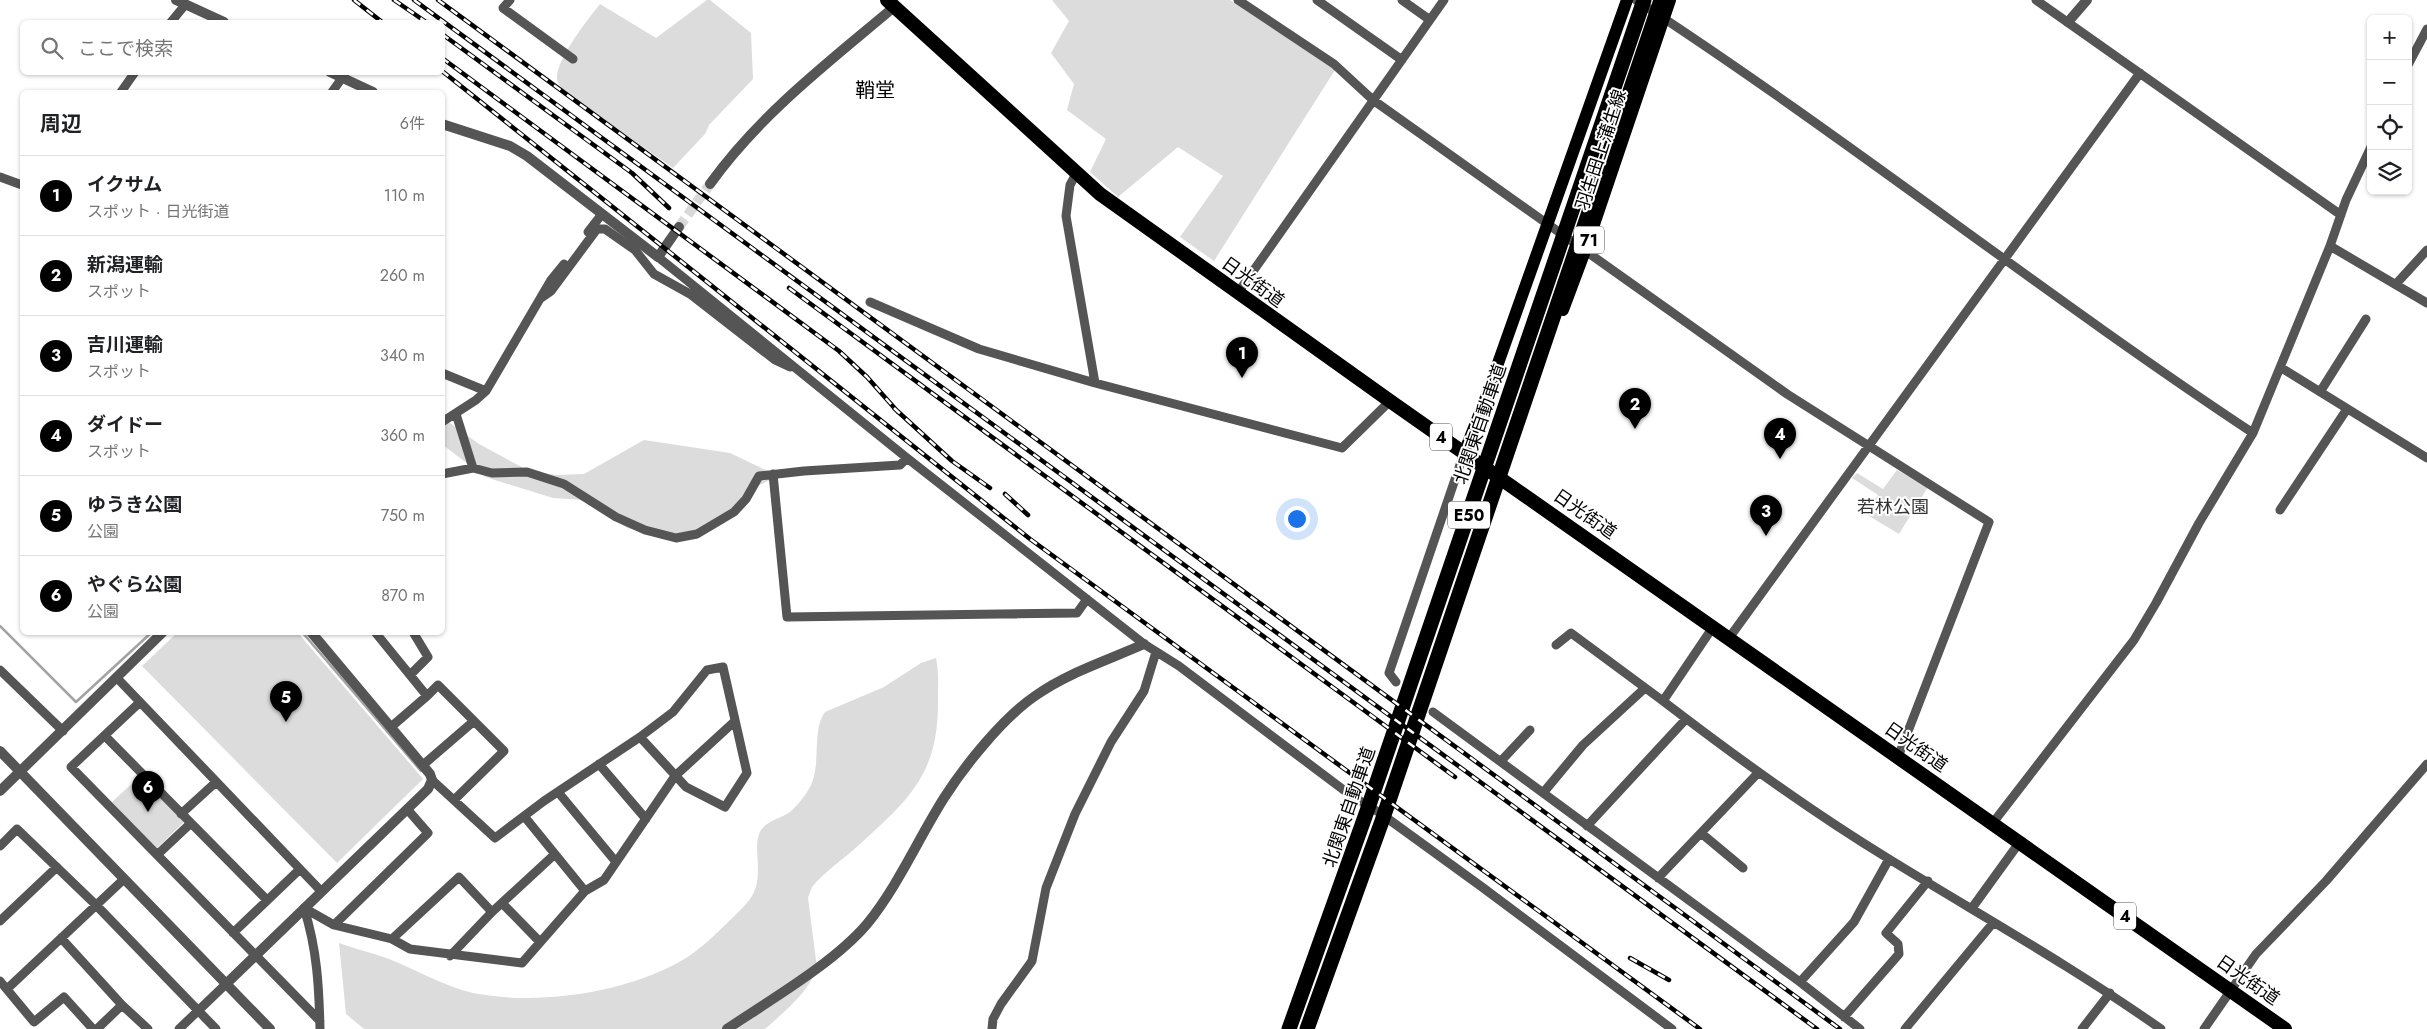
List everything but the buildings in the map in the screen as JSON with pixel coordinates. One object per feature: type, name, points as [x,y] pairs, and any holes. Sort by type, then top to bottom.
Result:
[{"type":"highway","name":"北関東自動車道","points":[[1289,1029],[1370,802],[1644,0]]},
{"type":"highway","name":"北関東自動車道","points":[[1307,1029],[1394,785],[1661,0]]},
{"type":"highway","name":"日光街道","points":[[891,3],[1076,174],[1237,294],[2285,1029]]},
{"type":"main road","name":"羽生田上蒲生線","points":[[1464,453],[1492,382],[1546,224],[1627,0]]},
{"type":"main road","name":"羽生田上蒲生線","points":[[1500,478],[1585,251],[1670,0]]},
{"type":"street","points":[[510,0],[503,8],[573,59]]},
{"type":"street","points":[[1238,0],[1334,64],[1374,100],[1779,389],[1989,522],[1898,757]]},
{"type":"street","points":[[1317,0],[1402,60]]},
{"type":"street","points":[[1402,0],[1430,20]]},
{"type":"street","points":[[1237,294],[1444,0]]},
{"type":"street","points":[[1636,0],[2004,258],[2166,375],[2253,433]]},
{"type":"street","points":[[2036,0],[2341,215]]},
{"type":"street","points":[[2068,22],[2087,0]]},
{"type":"street","points":[[172,20],[180,2],[220,20]]},
{"type":"street","points":[[710,184],[729,157],[763,121],[891,3]]},
{"type":"street","points":[[2411,60],[2427,29]]},
{"type":"street","points":[[1729,638],[2140,73]]},
{"type":"street","points":[[122,90],[133,75]]},
{"type":"street","points":[[336,75],[369,90]]},
{"type":"street","points":[[333,90],[342,78]]},
{"type":"street","points":[[445,125],[510,146],[527,156],[658,257],[907,458],[1144,644],[1179,666],[1349,794],[1482,887],[1672,1029]]},
{"type":"street","points":[[1992,824],[2134,640],[2199,523],[2253,433],[2341,215],[2370,150]]},
{"type":"street","points":[[1076,174],[1070,185],[1066,216],[1095,383]]},
{"type":"street","points":[[0,178],[20,184]]},
{"type":"street","points":[[445,420],[456,414],[486,391],[551,280],[602,214]]},
{"type":"street","points":[[658,257],[679,227]]},
{"type":"street","points":[[541,298],[551,290],[597,229],[605,229],[635,250],[654,274],[690,294],[776,360],[802,372]]},
{"type":"street","points":[[2330,246],[2427,303]]},
{"type":"street","points":[[2396,284],[2427,250]]},
{"type":"street","points":[[870,302],[979,349],[1095,383],[1342,448],[1390,401]]},
{"type":"street","points":[[2320,392],[2366,319]]},
{"type":"street","points":[[2280,367],[2427,458]]},
{"type":"street","points":[[445,374],[486,391]]},
{"type":"street","points":[[2280,510],[2347,409]]},
{"type":"street","points":[[456,414],[474,468]]},
{"type":"street","points":[[1396,682],[1389,673],[1464,453]]},
{"type":"street","points":[[445,473],[474,468],[492,473],[527,472],[564,484],[616,517],[645,530],[676,538],[697,534],[740,506],[759,476],[900,465],[907,458]]},
{"type":"street","points":[[773,474],[787,617],[1077,613],[1086,599]]},
{"type":"street","points":[[1663,701],[1713,627]]},
{"type":"street","points":[[1556,646],[1571,633],[1758,773],[1889,859],[2110,993],[2148,1025],[2161,1029]]},
{"type":"street","points":[[0,791],[160,635]]},
{"type":"street","points":[[314,635],[423,765],[432,780],[494,838],[558,792],[640,738],[673,712],[707,670],[723,667],[747,773],[725,807],[686,787],[640,738]]},
{"type":"street","points":[[377,635],[427,696]]},
{"type":"street","points":[[410,675],[428,657],[415,635]]},
{"type":"street","points":[[727,1029],[845,946],[866,925],[882,903],[944,798],[960,775],[979,751],[1017,711],[1052,685],[1144,644]]},
{"type":"street","points":[[992,1029],[993,1019],[1001,1004],[1032,961],[1046,888],[1074,814],[1111,742],[1144,691],[1156,652]]},
{"type":"street","points":[[0,670],[63,731]]},
{"type":"street","points":[[117,678],[215,783],[321,892]]},
{"type":"street","points":[[391,727],[438,686],[504,751],[454,800]]},
{"type":"street","points":[[1543,793],[1583,745],[1645,688]]},
{"type":"street","points":[[139,703],[71,767],[255,955],[320,1025]]},
{"type":"street","points":[[1433,712],[1800,982],[1860,1029]]},
{"type":"street","points":[[1587,826],[1686,719]]},
{"type":"street","points":[[423,765],[474,721]]},
{"type":"street","points":[[304,908],[334,925],[392,939],[410,949],[450,956],[522,963],[584,891],[604,880],[675,776],[735,721]]},
{"type":"street","points":[[1501,761],[1530,730]]},
{"type":"street","points":[[105,736],[267,900]]},
{"type":"street","points":[[0,751],[270,1029]]},
{"type":"street","points":[[599,764],[646,819]]},
{"type":"street","points":[[2204,1029],[2256,954],[2326,881],[2427,764]]},
{"type":"street","points":[[1658,878],[1758,773]]},
{"type":"street","points":[[179,1029],[428,789],[432,780]]},
{"type":"street","points":[[181,814],[215,783]]},
{"type":"street","points":[[558,792],[616,862]]},
{"type":"street","points":[[334,925],[428,833],[407,809]]},
{"type":"street","points":[[524,816],[584,891]]},
{"type":"street","points":[[1312,1029],[1386,819]]},
{"type":"street","points":[[158,855],[191,823]]},
{"type":"street","points":[[0,846],[17,829],[96,904],[216,1029]]},
{"type":"street","points":[[1701,833],[1743,868]]},
{"type":"street","points":[[1972,908],[2019,843]]},
{"type":"street","points":[[450,956],[492,912],[555,854]]},
{"type":"street","points":[[1800,982],[1854,922],[1889,859]]},
{"type":"street","points":[[0,921],[57,867]]},
{"type":"street","points":[[232,933],[300,869]]},
{"type":"street","points":[[392,939],[459,877],[492,912]]},
{"type":"street","points":[[7,989],[124,879]]},
{"type":"street","points":[[1844,1017],[1899,954],[1898,944],[1886,933],[1928,881]]},
{"type":"street","points":[[502,903],[540,942]]},
{"type":"street","points":[[304,908],[314,938],[320,1025]]},
{"type":"street","points":[[1906,1029],[1993,923]]},
{"type":"street","points":[[61,938],[122,1005],[148,1029]]},
{"type":"street","points":[[0,981],[34,1022],[64,997],[93,1029]]},
{"type":"street","points":[[2082,1029],[2110,993]]},
{"type":"street","points":[[97,1029],[122,1005]]},
{"type":"green space","points":[[707,0],[710,0],[751,33],[753,79],[709,125],[705,134],[673,168],[568,95],[558,83],[557,75],[572,42],[600,4],[656,38]]},
{"type":"green space","points":[[1052,0],[1230,0],[1335,70],[1214,261],[1180,237],[1223,176],[1178,147],[1118,197],[1090,172],[1106,139],[1067,110],[1074,84],[1051,53],[1069,21]]},
{"type":"green space","points":[[445,419],[479,444],[529,471],[556,475],[584,474],[644,440],[730,453],[778,476],[756,487],[708,530],[656,535],[627,528],[584,500],[553,498],[485,477],[445,447]]},
{"type":"green space","name":"若林公園","points":[[1897,470],[1928,487],[1899,534],[1864,513],[1878,495],[1852,478],[1857,473],[1883,489]]},
{"type":"green space","points":[[175,635],[300,635],[423,779],[337,863],[142,666]]},
{"type":"green space","points":[[936,658],[938,668],[937,724],[927,765],[918,782],[894,812],[812,887],[808,898],[817,968],[802,993],[788,1009],[765,1029],[364,1029],[346,1014],[339,943],[389,959],[462,990],[498,997],[554,997],[611,988],[663,970],[686,958],[717,933],[752,896],[756,888],[758,870],[758,837],[761,830],[770,822],[790,812],[812,783],[815,772],[818,730],[825,712],[884,687],[921,663]]},
{"type":"green space","points":[[139,777],[184,822],[156,849],[112,802]]},
{"type":"waterway","points":[[0,626],[76,702],[149,635]]},
{"type":"waterway","points":[[305,635],[421,771]]},
{"type":"tunnel","points":[[679,227],[710,184]]},
{"type":"railway","points":[[354,0],[379,20]]},
{"type":"railway","points":[[394,0],[423,20]]},
{"type":"railway","points":[[414,0],[441,20]]},
{"type":"railway","points":[[438,0],[1840,1029]]},
{"type":"railway","points":[[445,23],[1817,1029]]},
{"type":"railway","points":[[445,36],[632,173],[669,208]]},
{"type":"railway","points":[[445,60],[839,351],[867,377],[898,412]]},
{"type":"railway","points":[[445,73],[1030,539],[1700,1029]]},
{"type":"railway","points":[[789,288],[1455,777]]},
{"type":"railway","points":[[894,408],[952,461],[990,488]]},
{"type":"railway","points":[[1005,494],[1028,515]]},
{"type":"railway","points":[[1630,958],[1669,980]]},
{"type":"place","name":"イクサム","points":[[1242,378]]},
{"type":"place","name":"新潟運輸","points":[[1635,429]]},
{"type":"place","name":"ダイドー","points":[[1780,459]]},
{"type":"place","name":"吉川運輸","points":[[1766,536]]},
{"type":"place","name":"ゆうき公園","points":[[286,722]]},
{"type":"place","name":"やぐら公園","points":[[148,812]]},
{"type":"district","name":"鞘堂","points":[[875,90]]}]
